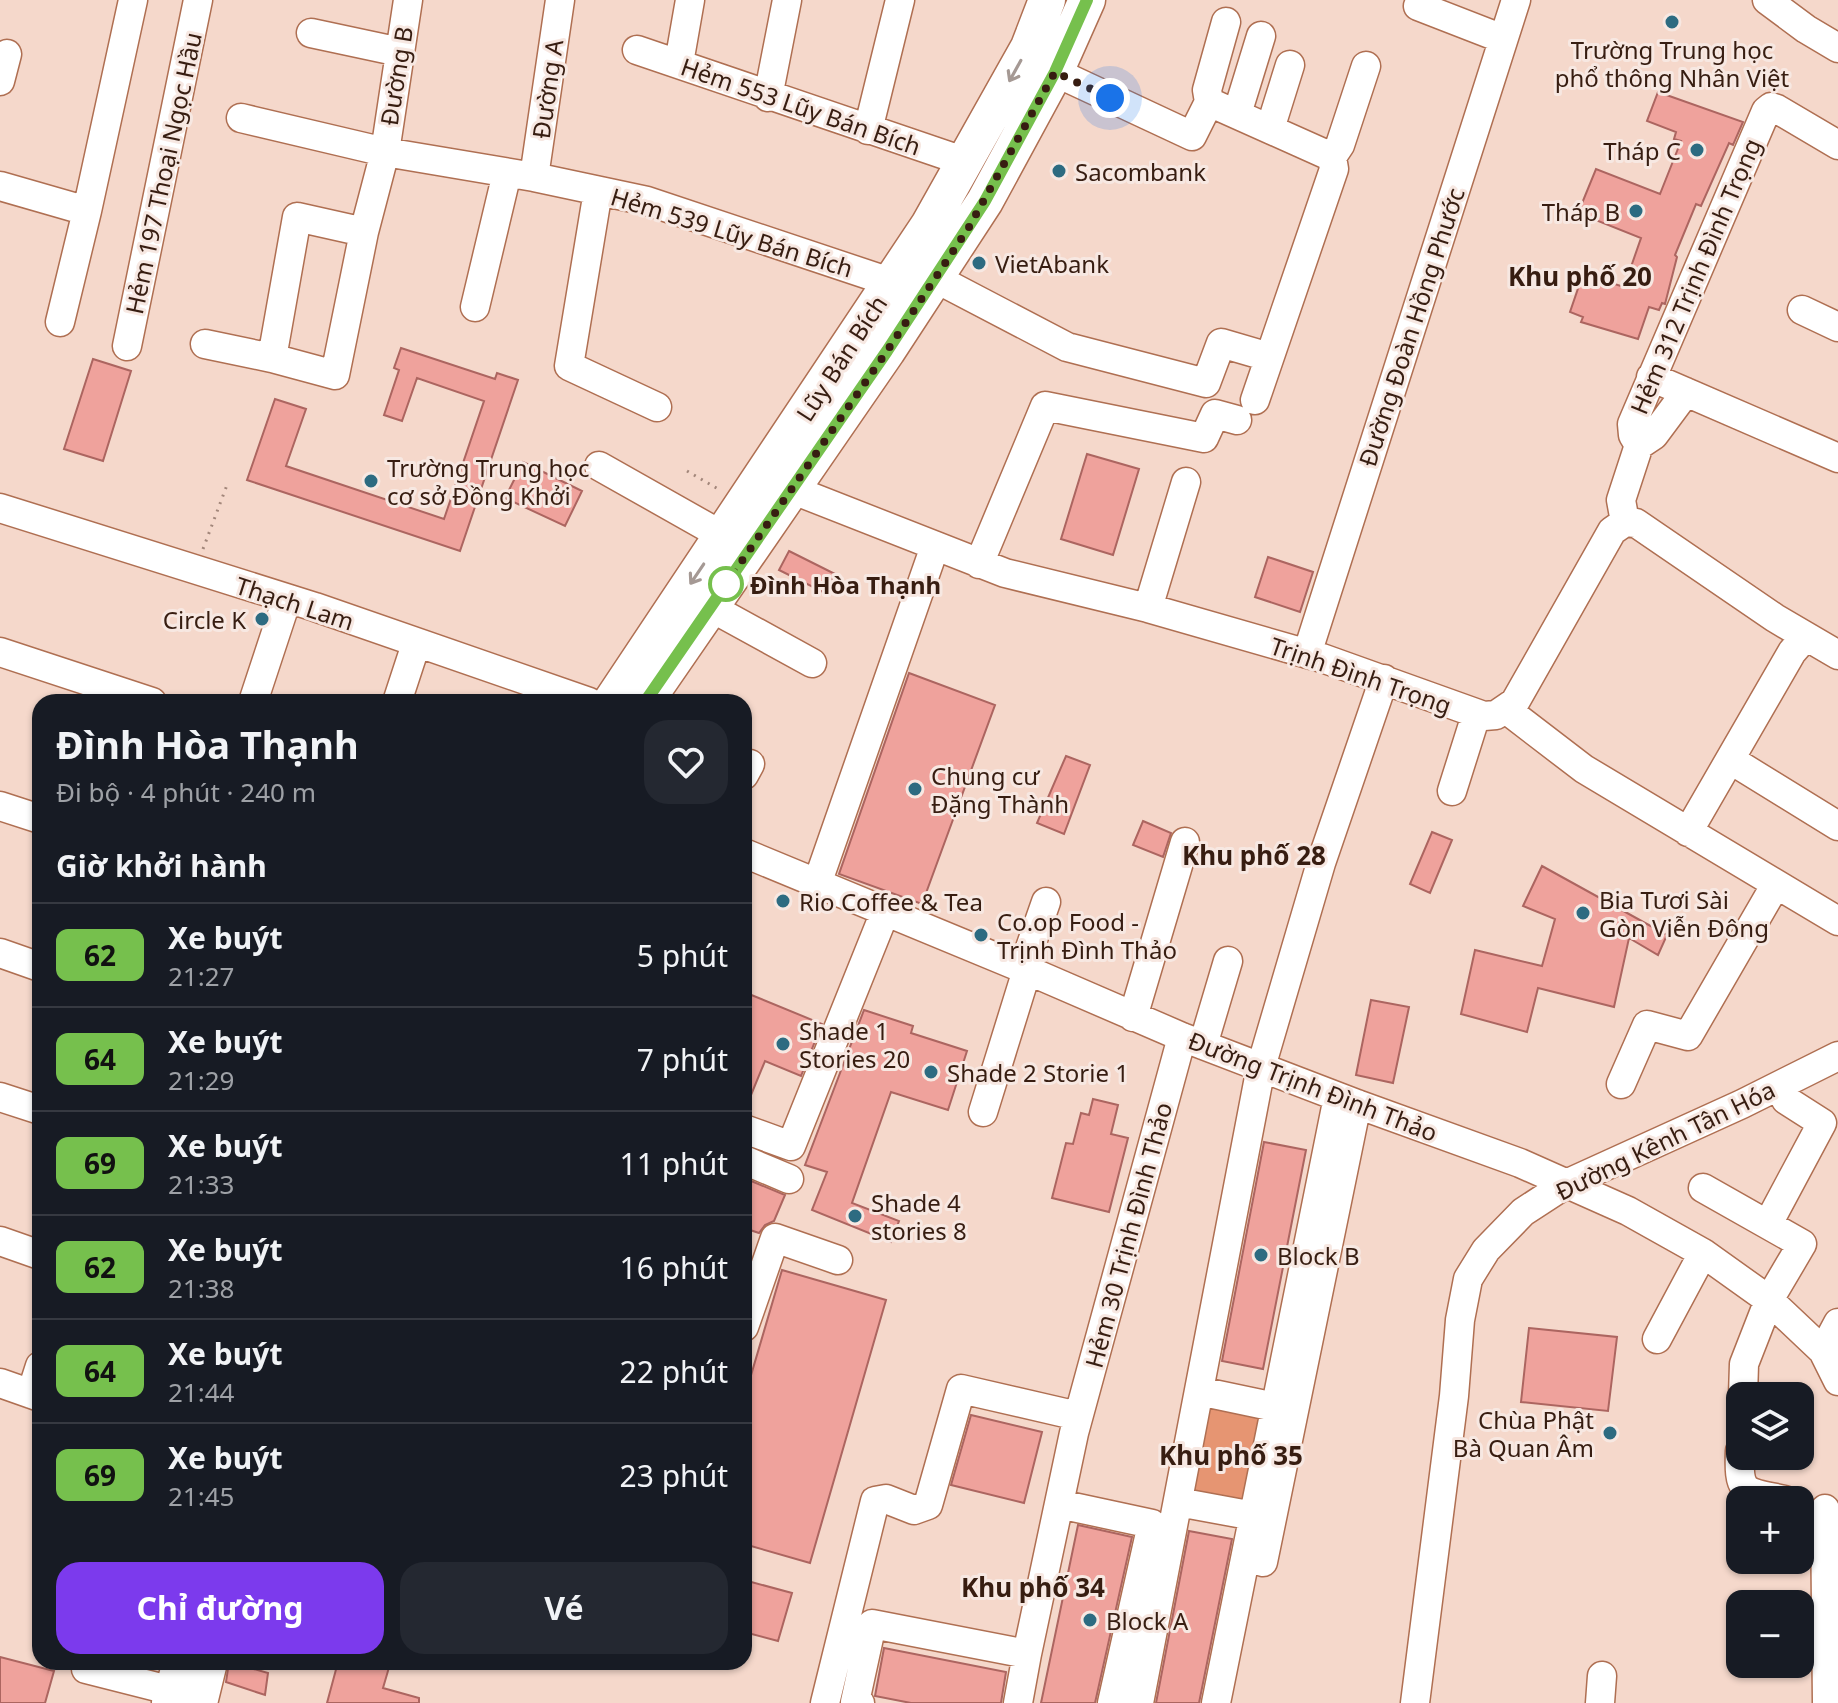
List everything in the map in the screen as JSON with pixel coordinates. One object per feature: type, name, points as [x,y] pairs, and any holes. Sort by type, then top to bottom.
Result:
[{"type":"main road","name":"Lũy Bán Bích","points":[[650,694],[710,607],[766,490],[890,282],[929,225],[966,162],[1029,47],[1047,0]]},
{"type":"main road","name":"Lũy Bán Bích","points":[[616,694],[723,536],[766,490],[935,278],[985,201],[1055,72],[1087,0]]},
{"type":"main road","points":[[181,1690],[201,1670]]},
{"type":"street","points":[[60,322],[133,0]]},
{"type":"street","name":"Hẻm 197 Thoại Ngọc Hầu","points":[[127,346],[198,0]]},
{"type":"street","name":"Đường B","points":[[272,358],[335,375],[364,232],[385,152],[408,0]]},
{"type":"street","name":"Đường A","points":[[475,307],[520,175],[560,0]]},
{"type":"street","points":[[679,63],[690,0]]},
{"type":"street","points":[[768,97],[787,0]]},
{"type":"street","points":[[868,130],[900,0]]},
{"type":"street","name":"Đường Đoàn Hồng Phước","points":[[1307,654],[1516,0]]},
{"type":"street","points":[[1767,0],[1838,48]]},
{"type":"street","points":[[1420,3],[1503,39]]},
{"type":"street","points":[[1055,72],[1192,136],[1209,102],[1207,90],[1226,22]]},
{"type":"street","points":[[311,33],[400,52]]},
{"type":"street","points":[[1237,114],[1261,36]]},
{"type":"street","name":"Hẻm 553 Lũy Bán Bích","points":[[637,50],[966,162]]},
{"type":"street","points":[[1270,129],[1290,65]]},
{"type":"street","points":[[979,564],[1045,406],[1204,438],[1215,414],[1246,410],[1269,357],[1334,169],[1332,157],[1340,145],[1366,66]]},
{"type":"street","points":[[1209,102],[1332,157]]},
{"type":"street","name":"Hẻm 312 Trịnh Đình Trọng","points":[[1625,522],[1621,500],[1639,445],[1633,435],[1632,424],[1766,111],[1771,107],[1777,109],[1838,145]]},
{"type":"street","name":"Hẻm 539 Lũy Bán Bích","points":[[241,118],[385,152],[647,201],[890,282]]},
{"type":"street","points":[[0,186],[87,211]]},
{"type":"street","points":[[598,191],[568,362],[571,369],[657,407]]},
{"type":"street","points":[[205,344],[272,358],[297,217],[364,232]]},
{"type":"street","points":[[935,278],[1067,347],[1206,383],[1221,343],[1269,357]]},
{"type":"street","points":[[1802,310],[1838,327]]},
{"type":"street","points":[[1651,377],[1838,458]]},
{"type":"street","points":[[1639,445],[1654,435],[1686,392]]},
{"type":"street","points":[[599,466],[723,536]]},
{"type":"street","points":[[1148,608],[1186,482]]},
{"type":"street","name":"Trịnh Đình Trọng","points":[[766,490],[935,546],[1005,573],[1148,608],[1307,654],[1384,679],[1476,715],[1496,715],[1507,710]]},
{"type":"street","name":"Thạch Lam","points":[[0,508],[287,599],[565,694]]},
{"type":"street","points":[[1838,655],[1805,637],[1636,523],[1625,522],[1612,531],[1522,692],[1507,710],[1584,769],[1838,921]]},
{"type":"street","points":[[817,884],[935,546]]},
{"type":"street","points":[[256,694],[287,599]]},
{"type":"street","points":[[710,607],[812,663]]},
{"type":"street","points":[[1688,832],[1792,652],[1805,637]]},
{"type":"street","points":[[400,694],[416,644]]},
{"type":"street","points":[[0,652],[128,694]]},
{"type":"street","points":[[1139,1703],[1261,1067],[1321,863],[1384,679]]},
{"type":"street","points":[[1452,791],[1476,715]]},
{"type":"street","points":[[1731,760],[1838,826]]},
{"type":"street","points":[[0,806],[32,816]]},
{"type":"street","points":[[1133,1017],[1185,842]]},
{"type":"street","name":"Đường Trịnh Đình Thảo","points":[[752,864],[817,884],[1192,1041],[1520,1163],[1628,1211],[1703,1253],[1769,1300],[1823,1351],[1838,1381]]},
{"type":"street","points":[[1621,1084],[1647,1025],[1688,1036],[1776,884]]},
{"type":"street","points":[[983,1112],[1046,902]]},
{"type":"street","points":[[752,1132],[791,1146],[885,912]]},
{"type":"street","points":[[0,953],[32,964]]},
{"type":"street","name":"Hẻm 30 Trịnh Đình Thảo","points":[[1018,1703],[1076,1425],[1192,1041],[1228,961]]},
{"type":"street","name":"Đường Kênh Tân Hóa","points":[[1415,1703],[1454,1396],[1460,1320],[1468,1279],[1486,1250],[1523,1212],[1838,1056]]},
{"type":"street","name":"Đường Kênh Tân Hóa","points":[[1431,1703],[1467,1412],[1474,1321],[1483,1285],[1497,1260],[1575,1188],[1627,1170],[1838,1076]]},
{"type":"street","points":[[0,1097],[32,1107]]},
{"type":"street","points":[[1768,1224],[1822,1123],[1786,1100]]},
{"type":"street","points":[[1216,1703],[1275,1407],[1348,1101]]},
{"type":"street","points":[[1233,1703],[1276,1504],[1348,1101]]},
{"type":"street","points":[[752,1163],[789,1179]]},
{"type":"street","points":[[1703,1188],[1802,1244],[1769,1300],[1744,1364],[1743,1382]]},
{"type":"street","points":[[752,1304],[775,1238],[838,1260]]},
{"type":"street","points":[[0,1241],[32,1252]]},
{"type":"street","points":[[1657,1339],[1703,1253]]},
{"type":"street","points":[[1823,1351],[1838,1323]]},
{"type":"street","points":[[0,1383],[32,1394]]},
{"type":"street","points":[[1027,1654],[872,1624],[857,1702],[826,1700],[875,1501],[886,1499],[914,1510],[928,1505],[961,1389],[1076,1425]]},
{"type":"street","points":[[1199,1391],[1275,1407]]},
{"type":"street","points":[[1178,1502],[1254,1516]]},
{"type":"street","points":[[1059,1504],[1152,1524],[1112,1703]]},
{"type":"street","points":[[1821,1505],[1827,1703]]},
{"type":"street","points":[[91,1670],[181,1690]]},
{"type":"path","points":[[687,471],[766,490]]},
{"type":"path","points":[[195,571],[227,485]]},
{"type":"shaded area","points":[[1205,1401],[1267,1412],[1249,1509],[1187,1497]]},
{"type":"building","points":[[1658,92],[1743,122],[1733,145],[1729,143],[1701,206],[1696,204],[1675,255],[1665,304],[1662,303],[1659,310],[1649,307],[1638,339],[1581,322],[1583,317],[1570,312],[1583,274],[1624,287],[1641,238],[1578,213],[1596,169],[1660,194],[1681,141],[1674,139],[1676,132],[1647,121]]},
{"type":"building","points":[[401,348],[495,379],[497,373],[518,380],[460,551],[247,480],[275,399],[306,409],[286,466],[444,519],[484,401],[417,378],[402,421],[384,415],[399,370],[394,368]]},
{"type":"building","points":[[93,359],[131,371],[103,461],[64,449]]},
{"type":"building","points":[[1087,454],[1139,469],[1113,555],[1061,539]]},
{"type":"building","points":[[523,462],[582,491],[565,526],[505,498]]},
{"type":"building","name":"Đình Hòa Thạnh","points":[[789,551],[835,574],[825,593],[779,570]]},
{"type":"building","points":[[1268,557],[1313,572],[1300,612],[1255,597]]},
{"type":"building","name":"Chung cư Đặng Thành","points":[[909,673],[995,705],[922,904],[839,874]]},
{"type":"building","points":[[1066,756],[1090,765],[1064,834],[1037,823]]},
{"type":"building","points":[[1143,821],[1171,833],[1163,857],[1133,845]]},
{"type":"building","points":[[1432,832],[1452,840],[1430,893],[1410,884]]},
{"type":"building","points":[[1542,866],[1667,935],[1658,955],[1629,938],[1614,1007],[1538,988],[1527,1032],[1461,1014],[1475,950],[1542,966],[1555,919],[1523,906]]},
{"type":"building","name":"Shade 1 Stories 20","points":[[752,995],[822,1024],[801,1076],[765,1061],[752,1093]]},
{"type":"building","points":[[1371,1000],[1409,1007],[1393,1083],[1356,1075]]},
{"type":"building","points":[[864,1010],[913,1026],[911,1033],[967,1051],[948,1110],[891,1092],[852,1203],[899,1221],[891,1242],[812,1210],[827,1172],[805,1165]]},
{"type":"building","points":[[1093,1099],[1118,1105],[1111,1134],[1128,1138],[1109,1212],[1052,1198],[1066,1143],[1073,1144],[1081,1113],[1089,1115]]},
{"type":"building","name":"Block B","points":[[1264,1142],[1306,1150],[1263,1369],[1222,1361]]},
{"type":"building","points":[[752,1181],[785,1195],[774,1221],[765,1225],[759,1233],[752,1231]]},
{"type":"building","points":[[782,1270],[886,1300],[810,1563],[752,1546],[752,1372]]},
{"type":"building","points":[[1529,1328],[1617,1337],[1608,1411],[1521,1402]]},
{"type":"building","points":[[971,1415],[1042,1432],[1024,1503],[951,1485]]},
{"type":"building","name":"Block A","points":[[1078,1525],[1132,1537],[1095,1703],[1041,1703]]},
{"type":"building","name":"Block A","points":[[1189,1531],[1232,1539],[1199,1703],[1156,1703]]},
{"type":"building","points":[[752,1582],[792,1593],[778,1641],[752,1634]]},
{"type":"building","points":[[884,1648],[1006,1672],[1001,1703],[911,1703],[875,1696]]},
{"type":"building","points":[[0,1657],[32,1665],[32,1670],[54,1671],[45,1703],[0,1703]]},
{"type":"building","points":[[228,1670],[268,1673],[265,1695],[226,1682]]},
{"type":"building","points":[[336,1670],[388,1670],[383,1688],[419,1698],[419,1703],[327,1703]]},
{"type":"bus line","name":"62","points":[[651,694],[887,351],[985,201],[1055,72],[1087,0]]},
{"type":"place","name":"Trường Trung học phổ thông Nhân Việt","points":[[1672,22]]},
{"type":"place","name":"Tháp C","points":[[1697,150]]},
{"type":"place","name":"Sacombank","points":[[1059,171]]},
{"type":"place","name":"Tháp B","points":[[1636,211]]},
{"type":"place","name":"VietAbank","points":[[979,263]]},
{"type":"place","name":"Trường Trung học cơ sở Đồng Khởi","points":[[371,481]]},
{"type":"place","name":"Đình Hòa Thạnh","points":[[726,584]]},
{"type":"place","name":"Circle K","points":[[262,619]]},
{"type":"place","name":"Chung cư Đặng Thành","points":[[915,789]]},
{"type":"place","name":"Rio Coffee & Tea","points":[[783,901]]},
{"type":"place","name":"Bia Tươi Sài Gòn Viễn Đông","points":[[1583,913]]},
{"type":"place","name":"Co.op Food - Trịnh Đình Thảo","points":[[981,935]]},
{"type":"place","name":"Shade 1 Stories 20","points":[[783,1044]]},
{"type":"place","name":"Shade 2 Storie 1","points":[[931,1072]]},
{"type":"place","name":"Shade 4 stories 8","points":[[855,1216]]},
{"type":"place","name":"Block B","points":[[1261,1255]]},
{"type":"place","name":"Chùa Phật Bà Quan Âm","points":[[1610,1433]]},
{"type":"place","name":"Block A","points":[[1090,1620]]},
{"type":"district","name":"Khu phố 20","points":[[1580,276]]},
{"type":"district","name":"Khu phố 28","points":[[1254,855]]},
{"type":"district","name":"Khu phố 35","points":[[1231,1455]]},
{"type":"district","name":"Khu phố 34","points":[[1033,1587]]},
{"type":"route","points":[[726,584],[969,227],[1055,72],[1110,98]]}]
